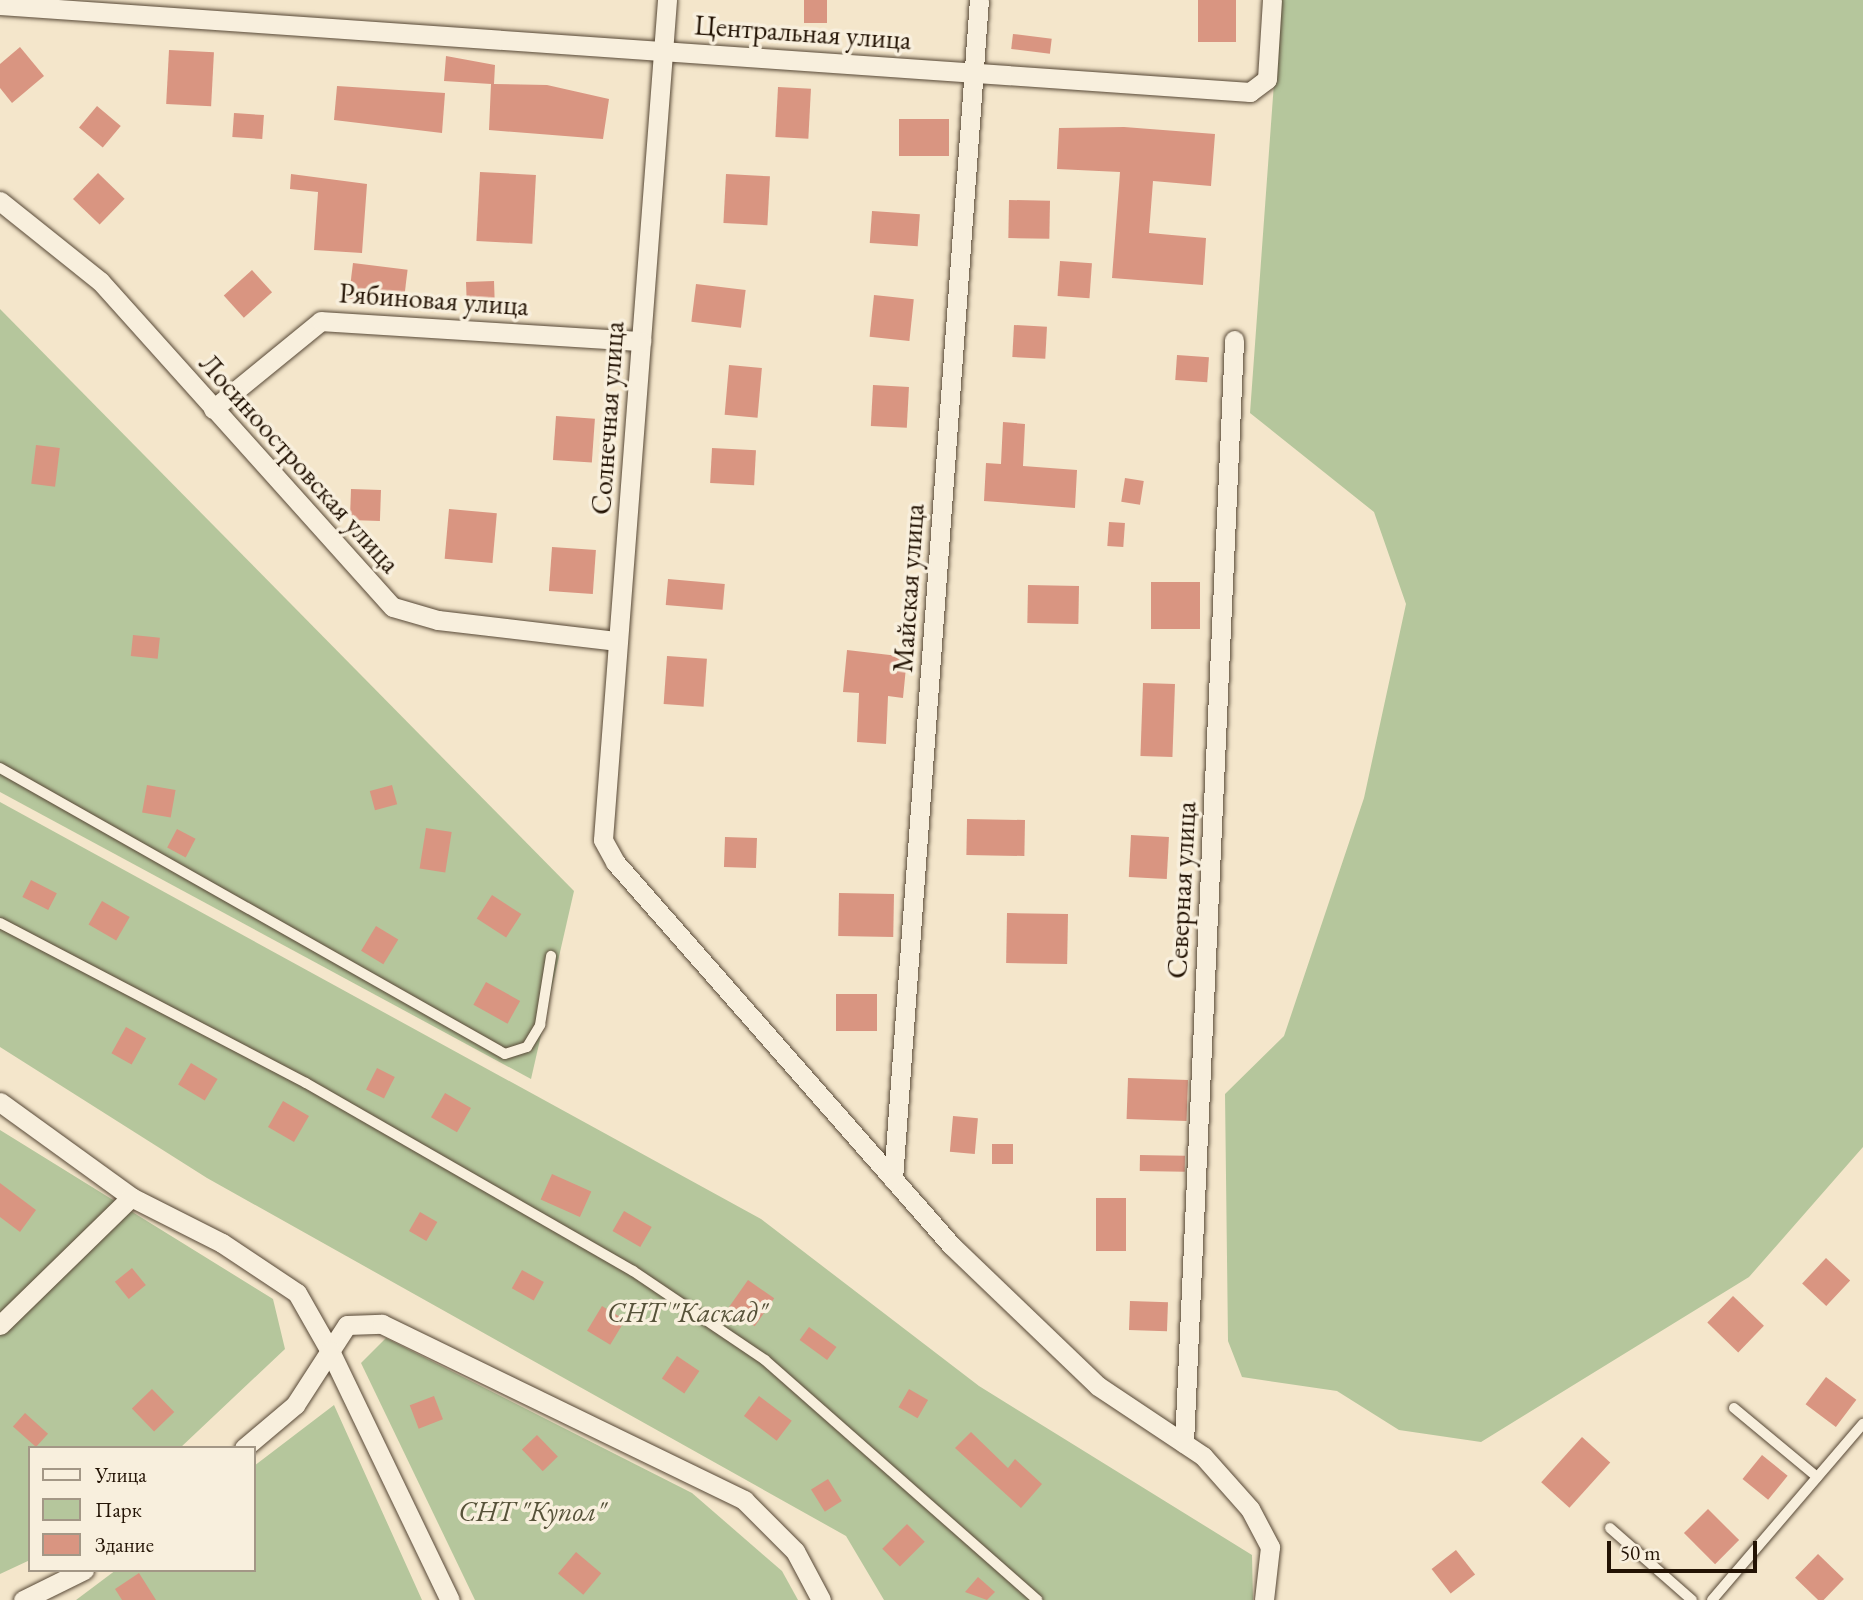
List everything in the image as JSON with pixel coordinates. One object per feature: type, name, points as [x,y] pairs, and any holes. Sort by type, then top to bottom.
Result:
[{"type":"street","name":"Солнечная улица","points":[[667,0],[603,840],[615,862],[893,1179]]},
{"type":"street","name":"Майская улица","points":[[893,1179],[979,0]]},
{"type":"street","name":"Центральная улица","points":[[0,5],[1250,92],[1264,86],[1272,0]]},
{"type":"street","name":"Лосиноостровская улица","points":[[0,201],[100,281],[393,607],[438,620],[618,641]]},
{"type":"street","name":"Рябиновая улица","points":[[213,409],[321,321],[641,341]]},
{"type":"street","name":"Северная улица","points":[[1184,1443],[1234,340]]},
{"type":"street","points":[[0,1102],[131,1197],[222,1243],[297,1293],[330,1351],[448,1599]]},
{"type":"street","points":[[893,1179],[952,1246],[1098,1386],[1184,1443],[1250,1509],[1270,1547],[1264,1600]]},
{"type":"street","points":[[0,1325],[131,1197]]},
{"type":"street","points":[[246,1446],[295,1405],[347,1325],[382,1324],[744,1500],[795,1551],[821,1600]]},
{"type":"street","points":[[23,1600],[80,1572]]},
{"type":"lane","points":[[0,768],[505,1054],[527,1047],[540,1025],[551,956]]},
{"type":"lane","points":[[0,923],[306,1083],[633,1271],[765,1360],[1037,1600]]},
{"type":"lane","points":[[1734,1408],[1817,1477]]},
{"type":"lane","points":[[1712,1600],[1863,1424]]},
{"type":"lane","points":[[1610,1528],[1692,1600]]},
{"type":"green space","points":[[1280,0],[1863,0],[1863,1147],[1749,1277],[1481,1442],[1399,1430],[1337,1391],[1242,1377],[1228,1341],[1225,1094],[1284,1036],[1364,798],[1406,604],[1374,512],[1250,413]]},
{"type":"green space","points":[[0,309],[574,891],[531,1079],[0,792]]},
{"type":"green space","name":"СНТ \"Каскад\"","points":[[0,802],[761,1219],[979,1386],[1252,1555],[1253,1600],[884,1600],[846,1536],[207,1178],[0,1047]]},
{"type":"green space","points":[[0,1130],[273,1299],[285,1349],[182,1446],[28,1446],[28,1561],[0,1574]]},
{"type":"green space","name":"СНТ \"Купол\"","points":[[386,1338],[692,1493],[782,1571],[798,1600],[475,1600],[361,1363]]},
{"type":"green space","name":"СНТ \"Купол\"","points":[[334,1405],[422,1600],[76,1600],[113,1572],[256,1572],[256,1464]]},
{"type":"building","points":[[804,0],[827,0],[827,23],[804,23]]},
{"type":"building","points":[[1198,0],[1236,0],[1236,42],[1198,42]]},
{"type":"building","points":[[1013,34],[1052,39],[1050,54],[1011,49]]},
{"type":"building","points":[[20,47],[44,76],[12,103],[0,88],[0,64]]},
{"type":"building","points":[[169,50],[214,52],[211,106],[166,104]]},
{"type":"building","points":[[446,56],[495,65],[494,84],[547,85],[609,99],[603,139],[489,130],[491,84],[444,81]]},
{"type":"building","points":[[337,86],[445,93],[442,133],[334,120]]},
{"type":"building","points":[[778,87],[811,89],[808,139],[775,137]]},
{"type":"building","points":[[97,106],[121,126],[103,147],[79,127]]},
{"type":"building","points":[[234,113],[264,115],[262,139],[232,137]]},
{"type":"building","points":[[899,119],[949,119],[949,156],[899,156]]},
{"type":"building","points":[[1124,127],[1215,134],[1211,186],[1153,181],[1149,233],[1206,238],[1203,285],[1112,278],[1120,172],[1057,169],[1059,128]]},
{"type":"building","points":[[480,172],[536,175],[532,244],[476,241]]},
{"type":"building","points":[[98,173],[125,199],[100,225],[73,199]]},
{"type":"building","points":[[291,174],[367,184],[362,253],[314,250],[318,192],[290,189]]},
{"type":"building","points":[[726,174],[770,176],[767,225],[723,223]]},
{"type":"building","points":[[1009,200],[1050,201],[1049,239],[1008,238]]},
{"type":"building","points":[[872,211],[920,214],[918,246],[870,243]]},
{"type":"building","points":[[1060,261],[1092,263],[1089,298],[1058,296]]},
{"type":"building","points":[[353,263],[408,270],[403,305],[349,299]]},
{"type":"building","points":[[252,270],[272,292],[244,318],[224,295]]},
{"type":"building","points":[[494,281],[495,304],[467,305],[466,282]]},
{"type":"building","points":[[696,284],[746,290],[741,328],[691,322]]},
{"type":"building","points":[[874,295],[914,299],[909,341],[870,337]]},
{"type":"building","points":[[1014,325],[1047,327],[1045,359],[1012,357]]},
{"type":"building","points":[[1177,355],[1209,357],[1207,382],[1175,380]]},
{"type":"building","points":[[729,365],[762,368],[758,418],[725,415]]},
{"type":"building","points":[[873,385],[909,387],[907,428],[871,426]]},
{"type":"building","points":[[556,416],[595,419],[592,463],[553,460]]},
{"type":"building","points":[[1003,422],[1025,424],[1023,466],[1077,470],[1075,508],[984,501],[986,463],[1001,464]]},
{"type":"building","points":[[36,445],[60,448],[55,487],[31,484]]},
{"type":"building","points":[[712,448],[756,450],[754,485],[710,483]]},
{"type":"building","points":[[1125,478],[1144,481],[1140,505],[1121,502]]},
{"type":"building","points":[[351,489],[381,490],[380,521],[350,520]]},
{"type":"building","points":[[449,509],[497,513],[492,563],[445,559]]},
{"type":"building","points":[[1109,522],[1125,523],[1123,547],[1107,546]]},
{"type":"building","points":[[552,547],[596,550],[593,594],[549,591]]},
{"type":"building","points":[[668,579],[725,584],[723,610],[666,605]]},
{"type":"building","points":[[1151,582],[1200,582],[1200,629],[1151,629]]},
{"type":"building","points":[[1028,585],[1079,586],[1078,624],[1027,623]]},
{"type":"building","points":[[133,635],[160,638],[158,659],[131,656]]},
{"type":"building","points":[[847,650],[907,657],[903,698],[888,696],[886,744],[857,742],[859,693],[843,692]]},
{"type":"building","points":[[667,656],[707,659],[704,707],[664,704]]},
{"type":"building","points":[[1143,683],[1175,684],[1172,757],[1140,756]]},
{"type":"building","points":[[147,785],[176,790],[171,818],[142,813]]},
{"type":"building","points":[[392,785],[397,804],[375,810],[370,791]]},
{"type":"building","points":[[967,819],[1025,820],[1024,856],[966,855]]},
{"type":"building","points":[[426,828],[452,832],[445,873],[420,868]]},
{"type":"building","points":[[177,829],[196,839],[186,857],[167,848]]},
{"type":"building","points":[[1131,835],[1169,837],[1167,879],[1129,877]]},
{"type":"building","points":[[725,837],[757,838],[756,868],[724,867]]},
{"type":"building","points":[[31,880],[57,893],[48,910],[22,897]]},
{"type":"building","points":[[839,893],[894,894],[893,937],[838,936]]},
{"type":"building","points":[[492,895],[521,914],[506,938],[477,918]]},
{"type":"building","points":[[102,901],[130,917],[116,940],[88,924]]},
{"type":"building","points":[[1007,913],[1068,914],[1067,964],[1006,963]]},
{"type":"building","points":[[376,926],[398,939],[383,964],[361,951]]},
{"type":"building","points":[[486,982],[520,1001],[508,1024],[473,1005]]},
{"type":"building","points":[[836,994],[877,994],[877,1031],[836,1031]]},
{"type":"building","points":[[126,1027],[146,1038],[132,1064],[111,1053]]},
{"type":"building","points":[[191,1063],[218,1079],[205,1100],[178,1084]]},
{"type":"building","points":[[377,1068],[395,1077],[384,1098],[366,1089]]},
{"type":"building","points":[[1128,1078],[1188,1080],[1187,1121],[1127,1119]]},
{"type":"building","points":[[445,1093],[471,1108],[457,1132],[431,1117]]},
{"type":"building","points":[[283,1101],[309,1116],[294,1142],[268,1127]]},
{"type":"building","points":[[953,1116],[978,1118],[975,1154],[950,1152]]},
{"type":"building","points":[[992,1144],[1013,1144],[1013,1164],[992,1164]]},
{"type":"building","points":[[1140,1155],[1185,1156],[1185,1172],[1140,1171]]},
{"type":"building","points":[[552,1174],[591,1191],[580,1217],[541,1200]]},
{"type":"building","points":[[0,1183],[36,1210],[20,1232],[0,1217]]},
{"type":"building","points":[[1096,1198],[1126,1198],[1126,1251],[1096,1251]]},
{"type":"building","points":[[624,1211],[652,1227],[640,1247],[612,1231]]},
{"type":"building","points":[[420,1212],[437,1222],[426,1241],[409,1231]]},
{"type":"building","points":[[1826,1258],[1850,1281],[1826,1306],[1802,1284]]},
{"type":"building","points":[[132,1268],[146,1285],[129,1299],[115,1282]]},
{"type":"building","points":[[522,1270],[544,1282],[534,1300],[512,1288]]},
{"type":"building","points":[[748,1280],[774,1298],[755,1326],[728,1308]]},
{"type":"building","points":[[1733,1296],[1764,1326],[1738,1352],[1707,1323]]},
{"type":"building","points":[[1130,1301],[1168,1302],[1167,1331],[1129,1330]]},
{"type":"building","points":[[602,1306],[625,1320],[610,1345],[587,1331]]},
{"type":"building","points":[[809,1327],[837,1347],[827,1360],[800,1340]]},
{"type":"building","points":[[677,1356],[699,1371],[684,1393],[662,1378]]},
{"type":"building","points":[[1826,1377],[1856,1400],[1836,1427],[1806,1404]]},
{"type":"building","points":[[152,1389],[174,1412],[154,1431],[132,1408]]},
{"type":"building","points":[[909,1389],[928,1400],[918,1418],[898,1407]]},
{"type":"building","points":[[434,1396],[443,1419],[419,1429],[410,1405]]},
{"type":"building","points":[[759,1396],[792,1421],[777,1441],[744,1416]]},
{"type":"building","points":[[25,1413],[48,1434],[35,1446],[13,1426]]},
{"type":"building","points":[[971,1432],[1008,1468],[1015,1459],[1042,1484],[1021,1508],[955,1448]]},
{"type":"building","points":[[537,1435],[558,1457],[543,1471],[522,1450]]},
{"type":"building","points":[[1582,1437],[1610,1462],[1569,1508],[1541,1482]]},
{"type":"building","points":[[1762,1455],[1788,1476],[1768,1500],[1742,1479]]},
{"type":"building","points":[[828,1479],[842,1501],[825,1512],[811,1490]]},
{"type":"building","points":[[1708,1509],[1739,1540],[1715,1564],[1684,1533]]},
{"type":"building","points":[[907,1524],[925,1542],[900,1566],[882,1549]]},
{"type":"building","points":[[1456,1550],[1475,1574],[1451,1594],[1432,1569]]},
{"type":"building","points":[[576,1552],[601,1573],[583,1595],[558,1573]]},
{"type":"building","points":[[1818,1554],[1844,1579],[1824,1600],[1818,1600],[1795,1578]]},
{"type":"building","points":[[139,1573],[156,1600],[122,1600],[115,1589]]},
{"type":"building","points":[[978,1577],[995,1592],[987,1600],[965,1592]]}]
